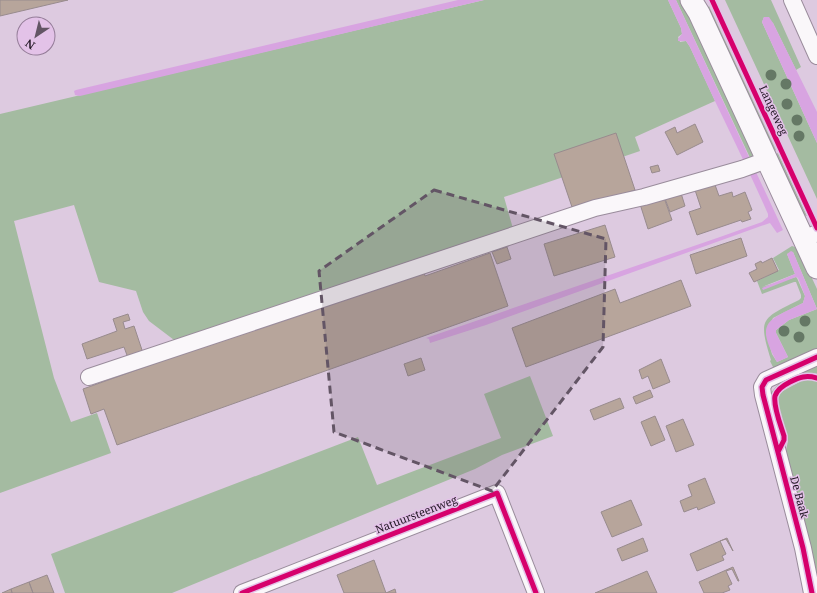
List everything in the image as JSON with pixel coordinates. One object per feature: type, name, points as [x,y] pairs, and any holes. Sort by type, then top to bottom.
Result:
[{"type":"main road","points":[[696,4],[756,163],[810,236],[817,268]]},
{"type":"street","points":[[792,0],[817,56]]},
{"type":"street","points":[[89,377],[581,213],[644,197],[756,163]]},
{"type":"street","name":"De Baak","points":[[812,593],[803,548],[762,387],[766,380],[817,357]]},
{"type":"street","name":"Natuursteenweg","points":[[242,593],[497,493],[536,593]]},
{"type":"highlighted area","points":[[434,190],[606,239],[603,347],[492,491],[334,432],[319,271]]},
{"type":"green space","points":[[484,0],[668,0],[681,28],[682,34],[678,37],[680,42],[686,41],[690,47],[715,101],[635,137],[640,151],[504,197],[514,232],[178,343],[149,321],[143,312],[136,291],[99,282],[74,205],[14,221],[54,378],[71,422],[97,413],[111,453],[0,493],[0,114]]},
{"type":"green space","points":[[676,0],[683,0],[753,155],[751,160]]},
{"type":"green space","points":[[725,0],[771,0],[801,67],[796,70],[773,23],[764,17],[762,22],[817,143],[817,199]]},
{"type":"green space","points":[[709,6],[776,150],[772,152],[707,9]]},
{"type":"green space","points":[[778,153],[807,216],[803,215],[774,155]]},
{"type":"green space","points":[[792,246],[798,248],[817,289],[817,309],[817,350],[776,369],[770,361],[764,328],[766,321],[777,311],[799,300],[801,295],[796,282],[762,294],[757,281],[779,270],[773,258]],"holes":[[[793,252],[817,309],[789,320],[776,330],[776,333],[788,357],[777,362],[772,354],[766,333],[773,318],[803,303],[805,296],[796,277],[762,287],[795,274],[787,254]]]},
{"type":"green space","points":[[817,364],[817,374],[811,373],[797,375],[783,381]]},
{"type":"green space","points":[[530,376],[553,436],[502,455],[475,469],[172,593],[65,593],[51,554],[358,437],[377,485],[501,438],[484,394]]},
{"type":"green space","points":[[810,379],[817,381],[817,591],[785,455],[788,441],[778,404],[778,398],[781,392],[803,380]]},
{"type":"green space","points":[[783,381],[774,392],[772,398],[769,395],[779,383]]},
{"type":"shaded area","points":[[458,0],[484,0],[80,96],[75,95],[74,91],[76,90]]},
{"type":"shaded area","points":[[668,0],[676,0],[783,230],[777,233],[770,223],[486,325],[430,343],[429,339],[426,338],[720,237],[762,222],[768,217],[768,214],[690,47],[686,41],[678,41],[682,34],[681,28]]},
{"type":"shaded area","points":[[764,17],[769,17],[773,23],[817,112],[817,143],[762,22]]},
{"type":"shaded area","points":[[791,251],[793,252],[817,309],[789,320],[776,330],[776,333],[788,357],[777,362],[770,348],[766,330],[774,318],[803,303],[805,296],[798,278],[796,277],[763,290],[762,288],[795,274],[787,254]]},
{"type":"building","points":[[0,0],[68,0],[0,16]]},
{"type":"building","points":[[695,124],[703,142],[677,155],[665,132],[675,127],[677,133]]},
{"type":"building","points":[[616,133],[635,190],[573,210],[554,154]]},
{"type":"building","points":[[658,165],[660,171],[652,173],[650,167]]},
{"type":"building","points":[[714,182],[719,196],[732,192],[733,197],[745,192],[752,210],[748,212],[751,219],[742,222],[741,220],[697,235],[689,212],[701,208],[695,190]]},
{"type":"building","points":[[680,190],[685,206],[670,212],[664,196]]},
{"type":"building","points":[[663,195],[672,220],[648,229],[640,204]]},
{"type":"building","points":[[605,225],[615,257],[554,276],[544,244]]},
{"type":"building","points":[[741,238],[747,256],[696,274],[690,255]]},
{"type":"building","points":[[507,247],[511,259],[497,264],[492,252]]},
{"type":"building","points":[[490,253],[508,306],[117,445],[104,409],[91,414],[83,389],[423,268],[425,276]]},
{"type":"building","points":[[772,258],[778,271],[754,282],[749,273],[757,269],[755,264],[761,261],[762,263]]},
{"type":"building","points":[[681,280],[691,306],[526,367],[512,328],[615,289],[620,303]]},
{"type":"building","points":[[128,314],[130,320],[123,322],[125,329],[134,326],[143,353],[128,358],[124,347],[87,359],[82,344],[117,331],[113,319]]},
{"type":"building","points":[[421,358],[425,370],[408,376],[404,364]]},
{"type":"building","points":[[661,359],[670,382],[653,389],[648,376],[642,379],[639,370]]},
{"type":"building","points":[[650,390],[653,397],[636,404],[633,397]]},
{"type":"building","points":[[620,398],[624,408],[594,420],[590,410]]},
{"type":"building","points":[[655,416],[665,440],[651,446],[641,422]]},
{"type":"building","points":[[683,419],[694,445],[676,452],[666,426]]},
{"type":"building","points":[[705,478],[715,503],[698,510],[697,507],[684,512],[680,501],[692,496],[688,485]]},
{"type":"building","points":[[631,500],[642,525],[612,537],[601,512]]},
{"type":"building","points":[[643,538],[648,551],[622,561],[617,549]]},
{"type":"building","points":[[727,538],[733,551],[726,539],[720,541]]},
{"type":"building","points":[[720,541],[726,554],[722,556],[724,560],[697,571],[690,554]]},
{"type":"building","points":[[374,560],[386,593],[344,593],[337,575]]},
{"type":"building","points":[[733,567],[739,581],[732,569],[726,571],[732,584],[728,586],[730,590],[722,593],[704,593],[699,582]]},
{"type":"building","points":[[647,571],[657,593],[595,593]]},
{"type":"building","points":[[47,575],[54,593],[33,593],[29,582]]},
{"type":"building","points":[[29,582],[33,593],[12,593],[11,589]]},
{"type":"building","points":[[11,589],[12,593],[2,593]]},
{"type":"building","points":[[395,589],[396,593],[386,593]]},
{"type":"cycle path","name":"Langeweg","points":[[712,0],[817,228]]},
{"type":"cycle path","points":[[812,593],[803,548],[762,387],[766,380],[817,357]]},
{"type":"cycle path","points":[[778,452],[784,440],[784,436],[775,405],[776,394],[783,386],[797,379],[803,377],[817,378]]},
{"type":"cycle path","points":[[242,593],[497,493],[536,593]]}]
